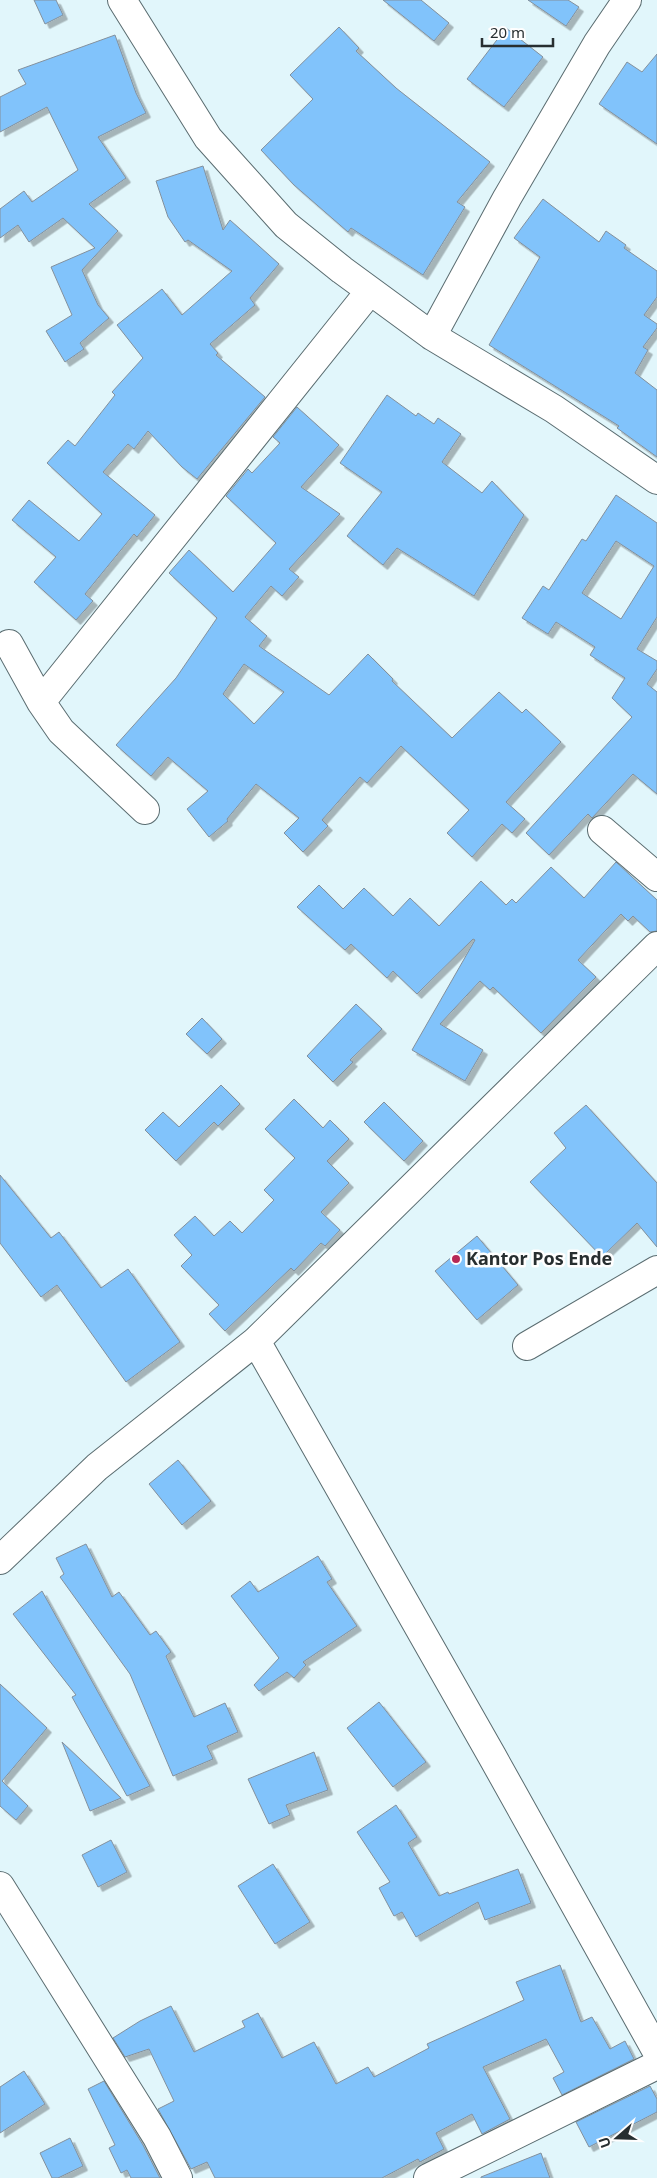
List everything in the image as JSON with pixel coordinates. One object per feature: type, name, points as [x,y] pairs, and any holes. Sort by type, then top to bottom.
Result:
[{"type":"street","points":[[122,0],[214,144],[286,225],[370,291],[432,336],[554,410],[657,480]]},
{"type":"street","points":[[432,336],[507,198],[618,4]]},
{"type":"street","points":[[41,702],[370,291]]},
{"type":"street","points":[[9,644],[41,702],[61,731],[145,810]]},
{"type":"street","points":[[602,830],[657,877]]},
{"type":"street","points":[[0,1560],[97,1467],[256,1341],[657,946]]},
{"type":"street","points":[[527,1346],[657,1270]]},
{"type":"street","points":[[256,1341],[492,1756],[657,2052]]},
{"type":"street","points":[[0,1886],[157,2137],[178,2178]]},
{"type":"street","points":[[428,2178],[657,2065]]},
{"type":"building","points":[[34,0],[56,0],[63,15],[45,24]]},
{"type":"building","points":[[383,0],[421,0],[449,23],[434,41]]},
{"type":"building","points":[[528,0],[568,0],[579,7],[566,26]]},
{"type":"building","points":[[339,27],[359,48],[356,51],[396,88],[490,162],[457,202],[465,207],[423,275],[351,228],[348,232],[294,185],[261,150],[313,99],[290,75]]},
{"type":"building","points":[[506,28],[543,57],[504,107],[467,79]]},
{"type":"building","points":[[115,35],[136,93],[146,113],[98,137],[126,178],[89,204],[118,231],[82,270],[98,305],[109,318],[80,343],[84,349],[65,362],[46,331],[72,315],[51,267],[95,248],[63,218],[29,242],[18,225],[0,238],[0,209],[24,191],[32,202],[78,170],[47,107],[0,132],[0,97],[26,84],[18,70]]},
{"type":"building","points":[[657,54],[657,144],[599,104],[627,62],[642,72]]},
{"type":"building","points":[[203,166],[223,230],[230,220],[279,264],[250,298],[255,305],[210,344],[218,353],[216,355],[265,397],[197,479],[182,467],[148,431],[134,449],[128,444],[103,472],[155,515],[137,537],[134,534],[85,594],[93,601],[76,620],[34,582],[56,557],[12,520],[29,500],[79,541],[102,514],[47,463],[68,440],[75,446],[115,395],[112,392],[143,358],[117,325],[162,289],[182,315],[232,271],[188,240],[185,242],[168,217],[156,181]]},
{"type":"building","points":[[543,199],[599,242],[606,231],[626,245],[624,248],[657,271],[657,297],[644,315],[657,324],[657,328],[643,347],[648,350],[635,373],[657,390],[657,457],[617,428],[619,426],[489,345],[540,257],[514,238]]},
{"type":"building","points":[[387,395],[416,416],[418,413],[434,424],[438,418],[461,434],[442,462],[482,493],[492,481],[524,515],[474,596],[397,548],[383,565],[347,536],[382,492],[340,463]]},
{"type":"building","points":[[297,407],[339,445],[301,487],[340,514],[289,569],[299,577],[282,596],[271,586],[245,617],[267,636],[259,646],[329,695],[368,654],[393,679],[392,681],[452,738],[499,692],[522,713],[526,709],[561,742],[506,802],[525,819],[512,833],[502,824],[472,857],[447,833],[469,810],[401,746],[367,783],[360,777],[322,820],[328,826],[303,852],[284,833],[299,818],[256,784],[227,819],[228,821],[209,837],[187,809],[208,791],[168,757],[151,776],[116,745],[176,678],[217,618],[169,573],[189,550],[233,592],[276,543],[226,496],[248,469],[252,473],[280,443],[273,437]],"holes":[[[244,664],[284,692],[254,724],[223,694]]]},
{"type":"building","points":[[616,495],[657,523],[657,617],[637,649],[657,661],[657,669],[647,684],[657,692],[657,794],[633,774],[592,818],[588,814],[549,855],[526,833],[632,717],[612,698],[625,678],[590,655],[595,647],[556,622],[548,634],[522,618],[543,586],[549,590],[582,539],[586,541]],"holes":[[[616,541],[654,566],[621,619],[582,593]]]},
{"type":"building","points":[[616,862],[657,900],[657,931],[650,932],[633,916],[628,921],[621,914],[578,960],[596,977],[541,1033],[493,987],[490,990],[480,981],[440,1024],[483,1050],[465,1081],[412,1050],[475,940],[473,939],[417,994],[393,971],[387,978],[351,944],[345,950],[297,907],[319,885],[343,909],[364,888],[393,916],[410,898],[439,926],[481,881],[506,905],[512,899],[516,903],[551,867],[584,898]]},
{"type":"building","points":[[356,1004],[382,1029],[350,1060],[353,1062],[333,1082],[307,1056]]},
{"type":"building","points":[[202,1018],[222,1039],[207,1054],[186,1034]]},
{"type":"building","points":[[221,1085],[240,1104],[218,1126],[214,1122],[176,1161],[145,1130],[163,1112],[179,1127]]},
{"type":"building","points":[[294,1099],[323,1128],[330,1120],[349,1139],[327,1161],[349,1183],[321,1212],[340,1230],[325,1246],[321,1243],[294,1271],[291,1268],[225,1331],[209,1314],[219,1305],[181,1266],[192,1255],[174,1235],[195,1216],[214,1236],[230,1221],[242,1233],[274,1200],[264,1190],[295,1158],[265,1129]]},
{"type":"building","points":[[384,1102],[423,1141],[404,1161],[364,1122]]},
{"type":"building","points":[[586,1105],[657,1183],[657,1247],[637,1223],[602,1257],[530,1182],[566,1148],[554,1133]]},
{"type":"building","points":[[0,1175],[51,1238],[59,1232],[101,1288],[128,1269],[180,1342],[126,1382],[57,1285],[41,1297],[0,1243]]},
{"type":"building","points":[[477,1236],[518,1285],[477,1320],[435,1271]]},
{"type":"building","points":[[178,1460],[211,1501],[182,1525],[149,1484]]},
{"type":"building","points":[[86,1544],[112,1597],[119,1592],[150,1635],[156,1631],[171,1652],[166,1656],[194,1717],[225,1703],[238,1732],[207,1746],[213,1759],[173,1776],[130,1674],[60,1577],[64,1574],[56,1558]]},
{"type":"building","points":[[318,1556],[332,1579],[327,1582],[357,1626],[303,1662],[306,1665],[294,1678],[287,1672],[259,1691],[254,1685],[279,1658],[231,1596],[250,1581],[258,1592]]},
{"type":"building","points":[[42,1591],[150,1786],[127,1796],[72,1697],[76,1695],[13,1614]]},
{"type":"building","points":[[0,1684],[47,1728],[2,1781],[28,1806],[16,1820],[0,1806]]},
{"type":"building","points":[[379,1702],[426,1762],[393,1787],[347,1728]]},
{"type":"building","points":[[62,1742],[121,1798],[90,1811]]},
{"type":"building","points":[[314,1752],[328,1790],[286,1805],[290,1815],[269,1824],[248,1779]]},
{"type":"building","points":[[396,1805],[417,1837],[408,1843],[439,1896],[518,1869],[531,1903],[485,1920],[478,1902],[416,1937],[402,1912],[394,1916],[379,1888],[390,1882],[357,1832]]},
{"type":"building","points":[[111,1840],[127,1872],[98,1887],[82,1855]]},
{"type":"building","points":[[273,1864],[310,1922],[275,1944],[238,1886]]},
{"type":"building","points":[[560,1965],[581,2022],[592,2017],[610,2049],[625,2041],[634,2059],[562,2095],[553,2078],[564,2072],[546,2039],[483,2067],[510,2119],[482,2134],[472,2114],[436,2133],[444,2149],[420,2162],[418,2159],[382,2178],[215,2178],[207,2162],[191,2169],[158,2109],[174,2101],[149,2049],[125,2057],[113,2038],[140,2021],[171,2006],[194,2052],[245,2027],[242,2021],[258,2013],[282,2058],[314,2042],[336,2084],[368,2067],[374,2077],[429,2048],[427,2044],[524,2000],[516,1982]]},
{"type":"building","points":[[24,2071],[45,2104],[0,2133],[0,2087]]},
{"type":"building","points":[[104,2081],[143,2145],[160,2178],[131,2178],[127,2170],[121,2173],[109,2148],[115,2145],[88,2089]]},
{"type":"building","points":[[650,2086],[657,2099],[657,2112],[589,2147],[576,2122]]},
{"type":"building","points":[[70,2138],[83,2166],[58,2178],[52,2178],[40,2153]]},
{"type":"building","points":[[541,2153],[550,2178],[481,2178],[481,2177]]},
{"type":"place","name":"Kantor Pos Ende","points":[[456,1259]]}]
